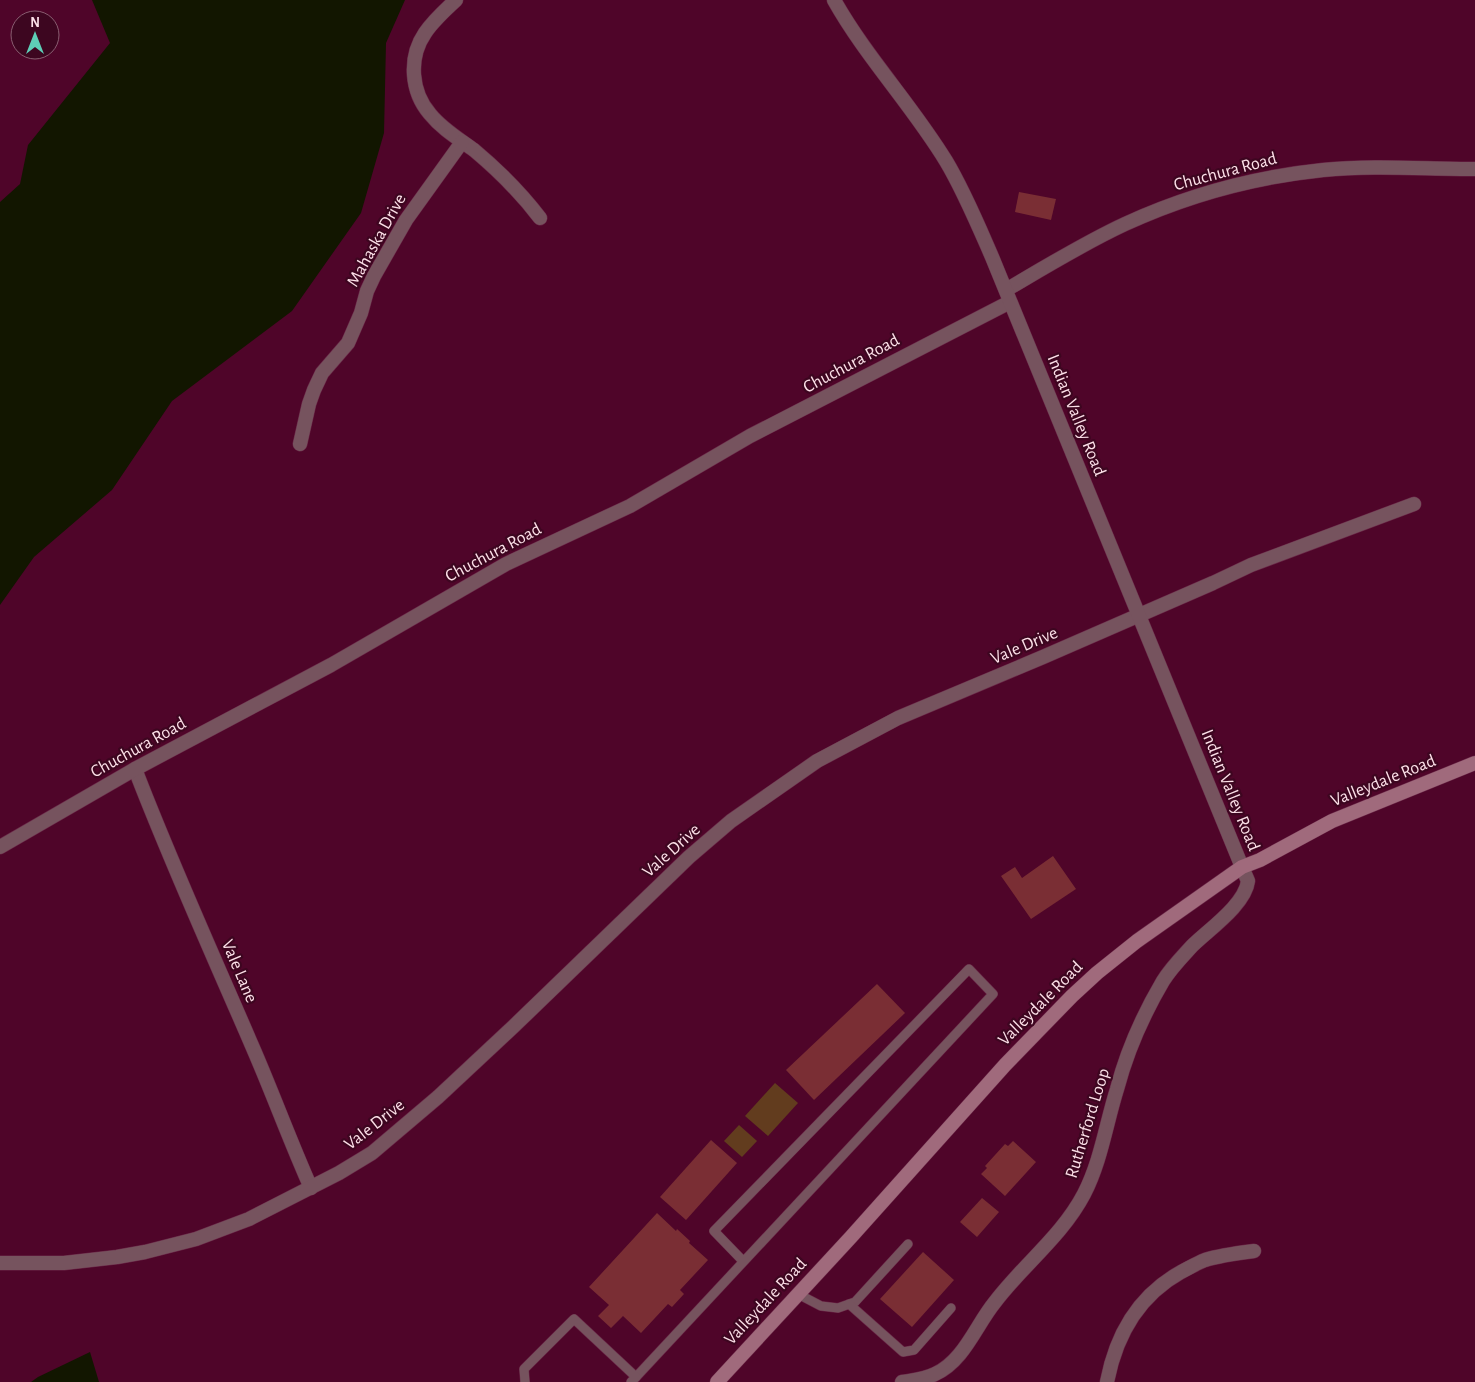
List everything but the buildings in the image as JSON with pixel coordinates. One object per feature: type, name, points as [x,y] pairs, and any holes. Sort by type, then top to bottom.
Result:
[{"type":"main road","name":"Valleydale Road","points":[[717,1382],[948,1130],[1005,1065],[1097,972],[1137,940],[1242,867],[1260,860],[1332,821],[1475,763]]},
{"type":"street","points":[[456,0],[425,33],[418,46],[414,69],[415,84],[422,102],[430,115],[522,194],[540,218]]},
{"type":"street","name":"Indian Valley Road","points":[[834,0],[867,52],[920,122],[956,178],[1008,296],[1242,867]]},
{"type":"street","name":"Mahaska Drive","points":[[300,444],[314,390],[322,373],[348,342],[361,313],[366,291],[374,276],[406,220],[462,142]]},
{"type":"street","name":"Chuchura Road","points":[[0,847],[135,769],[331,665],[506,564],[630,506],[750,436],[1008,296],[1081,246],[1124,224],[1166,206],[1242,183],[1283,175],[1363,167],[1475,169]]},
{"type":"street","name":"Vale Drive","points":[[0,1263],[64,1263],[118,1257],[196,1239],[249,1219],[339,1173],[372,1153],[438,1097],[689,857],[731,821],[817,761],[898,718],[1251,565],[1414,504]]},
{"type":"street","name":"Vale Lane","points":[[135,769],[162,841],[254,1048],[310,1188]]},
{"type":"street","name":"Rutherford Loop","points":[[902,1382],[922,1379],[937,1374],[959,1355],[996,1300],[1055,1236],[1072,1214],[1084,1193],[1095,1166],[1122,1072],[1150,1003],[1177,962],[1245,893],[1248,882],[1242,867]]},
{"type":"street","points":[[1107,1382],[1111,1360],[1127,1324],[1138,1307],[1150,1294],[1167,1280],[1204,1260],[1254,1251]]},
{"type":"lane","points":[[524,1382],[524,1368],[574,1319],[633,1379],[743,1262],[993,994],[969,969],[714,1232],[743,1262]]},
{"type":"lane","points":[[798,1294],[821,1306],[838,1308],[855,1302],[908,1244]]},
{"type":"lane","points":[[849,1304],[903,1352],[914,1350],[951,1308]]},
{"type":"shaded area","points":[[92,0],[405,0],[386,43],[384,133],[361,213],[292,311],[172,401],[112,490],[34,557],[0,605],[0,202],[20,184],[28,145],[110,43]]},
{"type":"shaded area","points":[[775,1083],[798,1103],[768,1136],[745,1116]]},
{"type":"shaded area","points":[[739,1125],[757,1141],[742,1157],[724,1141]]},
{"type":"shaded area","points":[[90,1352],[99,1382],[31,1382],[38,1377]]}]
